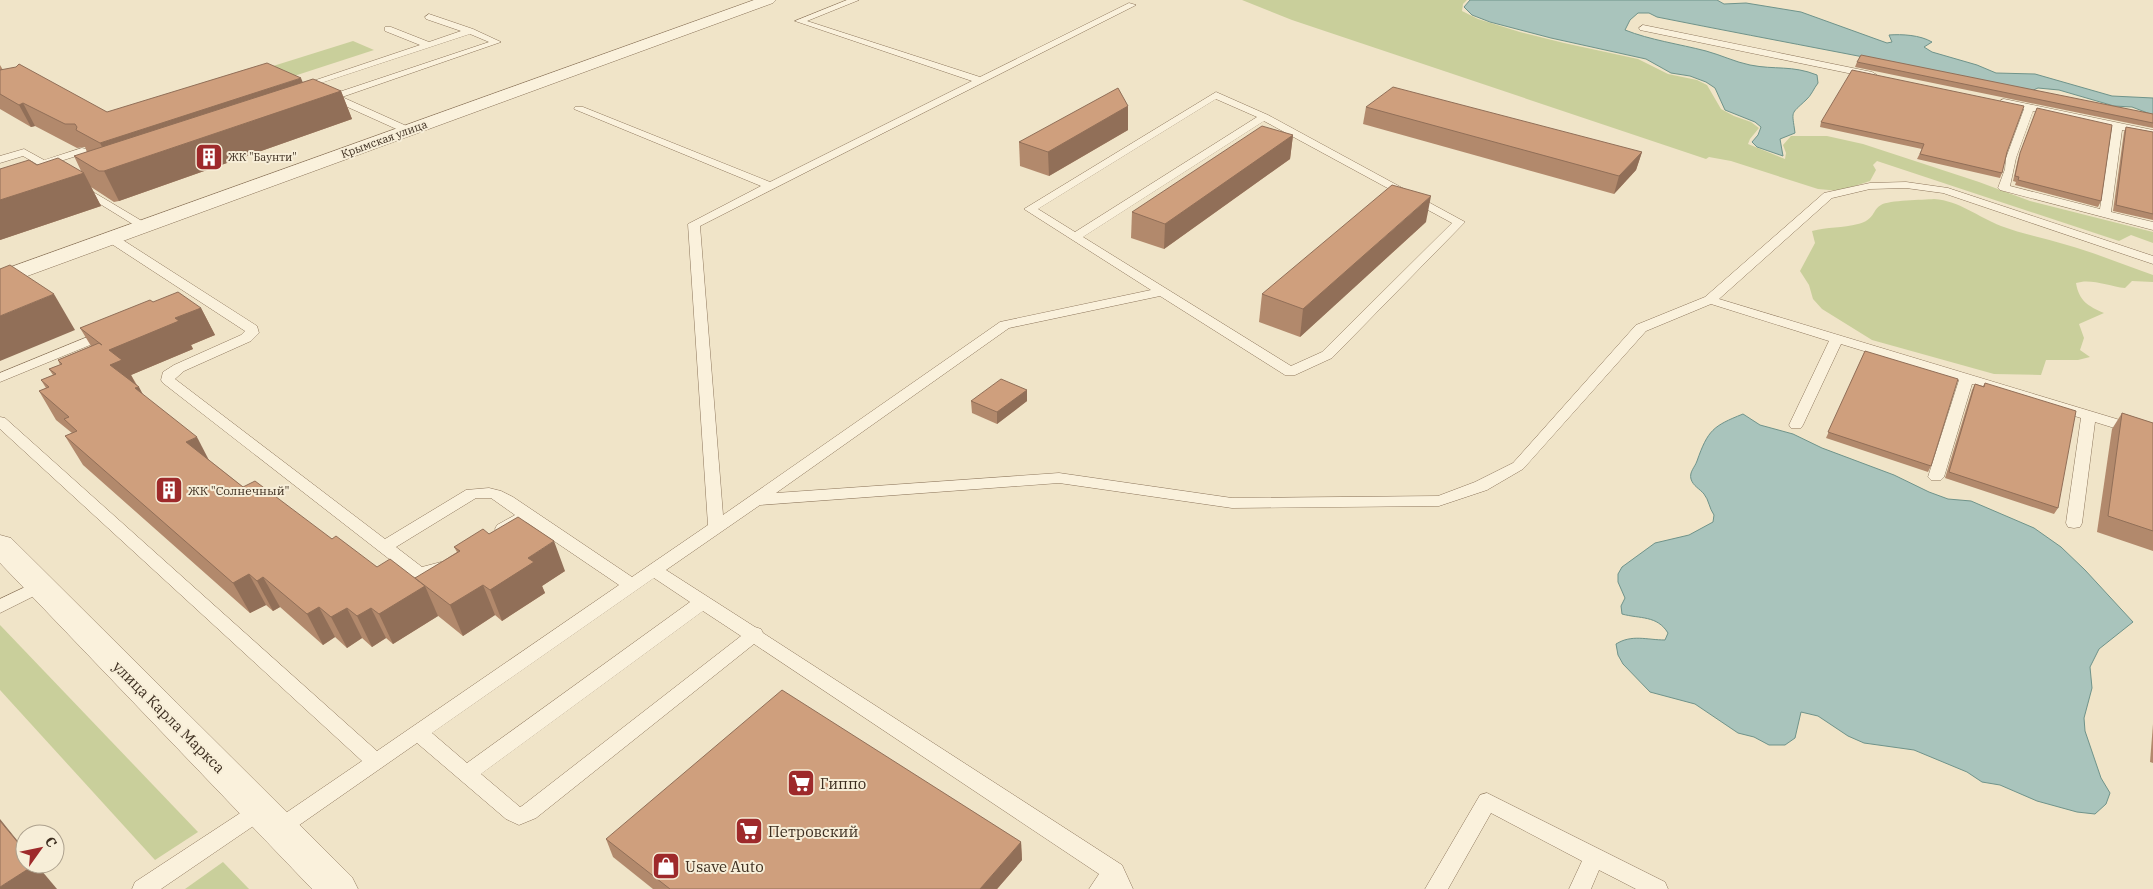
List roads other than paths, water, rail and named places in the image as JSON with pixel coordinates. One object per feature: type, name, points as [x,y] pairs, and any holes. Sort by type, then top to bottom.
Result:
[{"type":"street","name":"Крымская улица","points":[[0,279],[768,0]]},
{"type":"street","name":"улица Карла Маркса","points":[[0,545],[338,889]]},
{"type":"lane","points":[[855,0],[799,21],[981,81]]},
{"type":"lane","points":[[716,526],[694,224],[1132,5]]},
{"type":"lane","points":[[314,103],[497,42],[429,17]]},
{"type":"lane","points":[[1643,28],[1885,78]]},
{"type":"lane","points":[[388,29],[429,45]]},
{"type":"lane","points":[[407,130],[306,85],[470,32]]},
{"type":"lane","points":[[1216,95],[1264,117],[1459,222],[1327,355],[1290,372],[1030,208],[1216,95]]},
{"type":"lane","points":[[1991,99],[2153,133]]},
{"type":"lane","points":[[2030,107],[2011,158],[2010,169],[2004,188],[2153,226]]},
{"type":"lane","points":[[579,109],[770,186]]},
{"type":"lane","points":[[1075,238],[1264,117]]},
{"type":"lane","points":[[2105,214],[2117,125]]},
{"type":"lane","points":[[42,164],[82,150]]},
{"type":"lane","points":[[0,160],[24,152],[42,164],[80,183],[143,226]]},
{"type":"lane","points":[[756,500],[1059,478],[1232,503],[1439,501],[1482,486],[1518,466],[1641,328],[1710,300],[1828,195],[1870,186],[1906,184],[1944,190],[2153,260]]},
{"type":"lane","points":[[111,238],[252,329],[252,333],[179,368],[168,375],[168,380],[417,572],[426,574],[452,560]]},
{"type":"lane","points":[[143,889],[375,761],[756,500],[1005,325],[1161,292]]},
{"type":"lane","points":[[180,302],[198,294]]},
{"type":"lane","points":[[1710,300],[2153,434]]},
{"type":"lane","points":[[0,378],[117,328]]},
{"type":"lane","points":[[1796,425],[1837,339]]},
{"type":"lane","points":[[1936,477],[1967,378]]},
{"type":"lane","points":[[2074,523],[2089,415]]},
{"type":"lane","points":[[0,421],[375,761]]},
{"type":"lane","points":[[383,547],[472,494],[486,490],[496,493],[631,586]]},
{"type":"lane","points":[[493,535],[526,515]]},
{"type":"lane","points":[[654,570],[755,634],[1118,880],[1100,889]]},
{"type":"lane","points":[[0,607],[40,586]]},
{"type":"lane","points":[[466,774],[704,601]]},
{"type":"lane","points":[[417,732],[519,816],[529,812],[755,634]]},
{"type":"lane","points":[[1436,889],[1488,801],[1658,889]]},
{"type":"lane","points":[[1580,889],[1595,856]]},
{"type":"water","points":[[1470,0],[1717,0],[1724,4],[1746,3],[1801,12],[1887,43],[1892,42],[1889,35],[1917,36],[1932,42],[1924,47],[1932,52],[1977,65],[1996,73],[2035,74],[2112,96],[2153,98],[2153,115],[2132,107],[2114,106],[2059,90],[2038,88],[2031,91],[1657,17],[1649,13],[1638,13],[1630,20],[1625,30],[1644,37],[1706,51],[1750,65],[1800,70],[1817,75],[1818,83],[1793,114],[1795,133],[1780,139],[1783,156],[1757,147],[1752,142],[1758,135],[1761,127],[1755,122],[1725,110],[1715,88],[1706,82],[1690,76],[1671,73],[1646,59],[1490,22],[1472,15],[1464,7]]},
{"type":"water","points":[[1743,414],[1760,425],[1793,434],[1822,448],[1894,475],[1929,492],[1948,499],[1971,501],[2034,528],[2061,547],[2133,622],[2099,649],[2090,667],[2092,688],[2084,718],[2085,731],[2101,778],[2110,793],[2106,804],[2095,814],[2077,812],[2037,801],[2000,785],[1982,782],[1967,772],[1914,750],[1864,743],[1848,736],[1818,716],[1801,712],[1795,738],[1785,745],[1769,745],[1754,737],[1738,733],[1695,704],[1650,692],[1623,664],[1618,655],[1616,644],[1634,638],[1665,640],[1668,633],[1664,627],[1653,620],[1622,614],[1621,606],[1625,598],[1618,582],[1618,574],[1622,567],[1655,543],[1689,535],[1713,522],[1714,515],[1707,499],[1693,484],[1691,474],[1708,436],[1713,430]]},
{"type":"place","name":"ЖК \"Баунти\"","points":[[209,157]]},
{"type":"place","name":"ЖК \"Солнечный\"","points":[[169,490]]},
{"type":"place","name":"Гиппо","points":[[801,783]]},
{"type":"place","name":"Петровский","points":[[749,831]]},
{"type":"place","name":"Usave Auto","points":[[666,866]]}]
